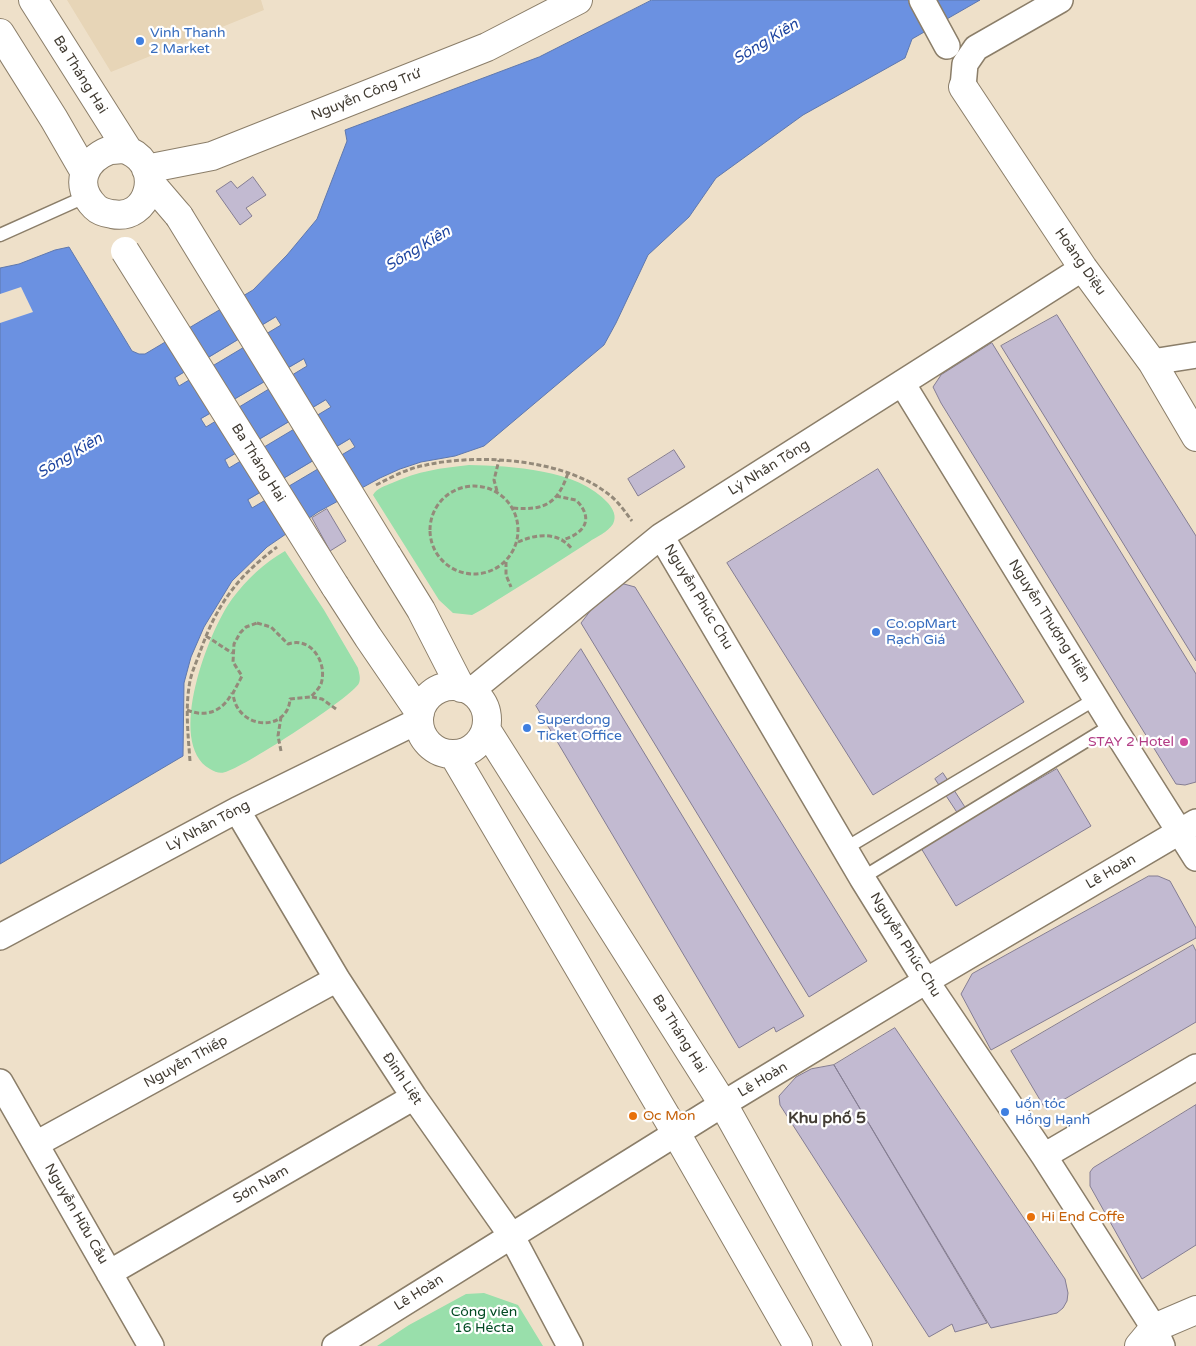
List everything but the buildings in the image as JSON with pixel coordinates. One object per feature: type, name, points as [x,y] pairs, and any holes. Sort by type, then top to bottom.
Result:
[{"type":"main road","name":"Ba Tháng Hai","points":[[33,0],[141,167],[179,216],[421,610],[466,689]]},
{"type":"main road","name":"Nguyễn Công Trứ","points":[[141,167],[212,156],[486,47],[578,0]]},
{"type":"main road","name":"Ba Tháng Hai","points":[[0,33],[54,119],[90,193],[125,251],[335,586],[420,716]]},
{"type":"main road","name":"Hoàng Diệu","points":[[963,87],[1082,268],[1152,362],[1196,437]]},
{"type":"main road","points":[[110,150],[141,167],[148,190],[144,200],[137,208],[127,214],[116,215],[90,193],[86,166],[100,154],[110,150]]},
{"type":"main road","points":[[452,686],[466,689],[480,699],[487,714],[486,729],[480,742],[468,750],[453,754],[438,750],[427,742],[420,727],[420,716],[427,699],[437,690],[452,686]]},
{"type":"main road","name":"Ba Tháng Hai","points":[[486,729],[723,1104],[858,1346]]},
{"type":"main road","points":[[453,754],[676,1133],[798,1346]]},
{"type":"main road","points":[[1151,1340],[1196,1310]]},
{"type":"street","points":[[922,0],[947,46]]},
{"type":"street","points":[[963,87],[965,64],[976,48],[1060,0]]},
{"type":"street","name":"Lý Nhân Tông","points":[[466,689],[662,536],[1082,268]]},
{"type":"street","points":[[1152,362],[1196,355]]},
{"type":"street","name":"Nguyễn Thượng Hiền","points":[[902,383],[1112,725],[1188,827],[1196,858]]},
{"type":"street","name":"Nguyễn Phúc Chu","points":[[662,536],[862,878],[926,981],[1044,1156],[1151,1340]]},
{"type":"street","name":"Lý Nhân Tông","points":[[0,937],[237,810],[420,716]]},
{"type":"street","name":"Đinh Liệt","points":[[237,810],[337,980],[414,1097],[511,1235],[570,1346]]},
{"type":"street","name":"Lê Hoàn","points":[[335,1346],[723,1104],[926,981],[1188,827]]},
{"type":"street","name":"Nguyễn Thiếp","points":[[36,1144],[337,980]]},
{"type":"street","points":[[1044,1156],[1196,1067]]},
{"type":"street","name":"Nguyễn Hữu Cầu","points":[[0,1082],[151,1346]]},
{"type":"street","name":"Sơn Nam","points":[[109,1273],[414,1097]]},
{"type":"lane","points":[[0,235],[90,193]]},
{"type":"lane","points":[[846,848],[1096,698]]},
{"type":"lane","points":[[862,878],[1112,725]]},
{"type":"path","points":[[498,492],[494,480],[499,460]]},
{"type":"path","points":[[373,488],[406,470],[425,465],[453,461],[499,460],[542,466],[579,476],[613,498],[632,521]]},
{"type":"path","points":[[513,508],[532,509],[548,504],[564,486],[568,473]]},
{"type":"path","points":[[508,558],[497,567],[484,573],[470,573],[457,570],[448,564],[437,553],[432,542],[430,526],[434,511],[442,500],[451,492],[473,485],[498,492],[513,508],[519,527],[517,542],[506,564],[506,575],[512,587]]},
{"type":"path","points":[[556,496],[576,500],[586,513],[581,531],[572,537],[562,540]]},
{"type":"path","points":[[517,542],[537,535],[553,536],[562,540],[572,549]]},
{"type":"path","points":[[190,761],[187,710],[190,679],[212,620],[232,588],[258,561],[282,543]]},
{"type":"path","points":[[187,710],[204,714],[215,711],[225,704],[242,676],[233,662],[234,644],[246,627],[256,623],[271,626],[288,644],[297,642],[306,644],[320,659],[322,670],[320,686],[311,697]]},
{"type":"path","points":[[206,636],[233,654]]},
{"type":"path","points":[[232,693],[238,708],[256,723],[266,723],[282,716],[288,710],[290,699],[311,697],[322,699],[336,709]]},
{"type":"path","points":[[281,751],[278,736],[282,716]]},
{"type":"shaded area","name":"Vinh Thanh 2 Market","points":[[67,0],[261,0],[264,10],[111,72]]},
{"type":"green space","points":[[469,465],[524,468],[562,476],[580,483],[608,503],[614,513],[613,524],[602,534],[483,609],[472,615],[453,613],[439,600],[373,495],[381,488],[420,473]]},
{"type":"green space","points":[[285,551],[324,610],[358,668],[359,683],[339,702],[276,744],[226,772],[217,772],[210,769],[197,756],[191,736],[191,712],[195,686],[203,660],[213,635],[232,599],[256,572]]},
{"type":"green space","name":"Công viên 16 Hécta","points":[[484,1293],[518,1305],[543,1346],[377,1346],[409,1325],[466,1294]]},
{"type":"water","name":"Sông Kiên","points":[[652,0],[980,0],[912,39],[905,58],[803,115],[716,178],[689,217],[648,255],[604,345],[484,446],[455,456],[421,462],[380,478],[318,512],[267,547],[232,581],[204,627],[191,657],[184,683],[183,756],[0,864],[0,268],[19,264],[55,250],[69,247],[132,351],[145,354],[253,290],[287,255],[317,219],[347,141],[345,130],[539,57]],"holes":[[[276,317],[281,325],[179,386],[175,378]],[[304,359],[307,366],[206,427],[201,419]],[[326,400],[331,407],[229,468],[225,460]],[[350,439],[355,447],[252,508],[248,500]]]},
{"type":"pier","points":[[21,287],[33,312],[0,323],[0,294]]},
{"type":"place","name":"Vinh Thanh 2 Market","points":[[140,41]]},
{"type":"place","name":"Co.opMart Rạch Giá","points":[[876,632]]},
{"type":"place","name":"Superdong Ticket Office","points":[[527,728]]},
{"type":"place","name":"STAY 2 Hotel","points":[[1184,742]]},
{"type":"place","name":"uốn tóc Hồng Hạnh","points":[[1005,1112]]},
{"type":"place","name":"Oc Mon","points":[[633,1116]]},
{"type":"place","name":"Hi End Coffe","points":[[1031,1217]]},
{"type":"district","name":"Khu phố 5","points":[[827,1119]]}]
